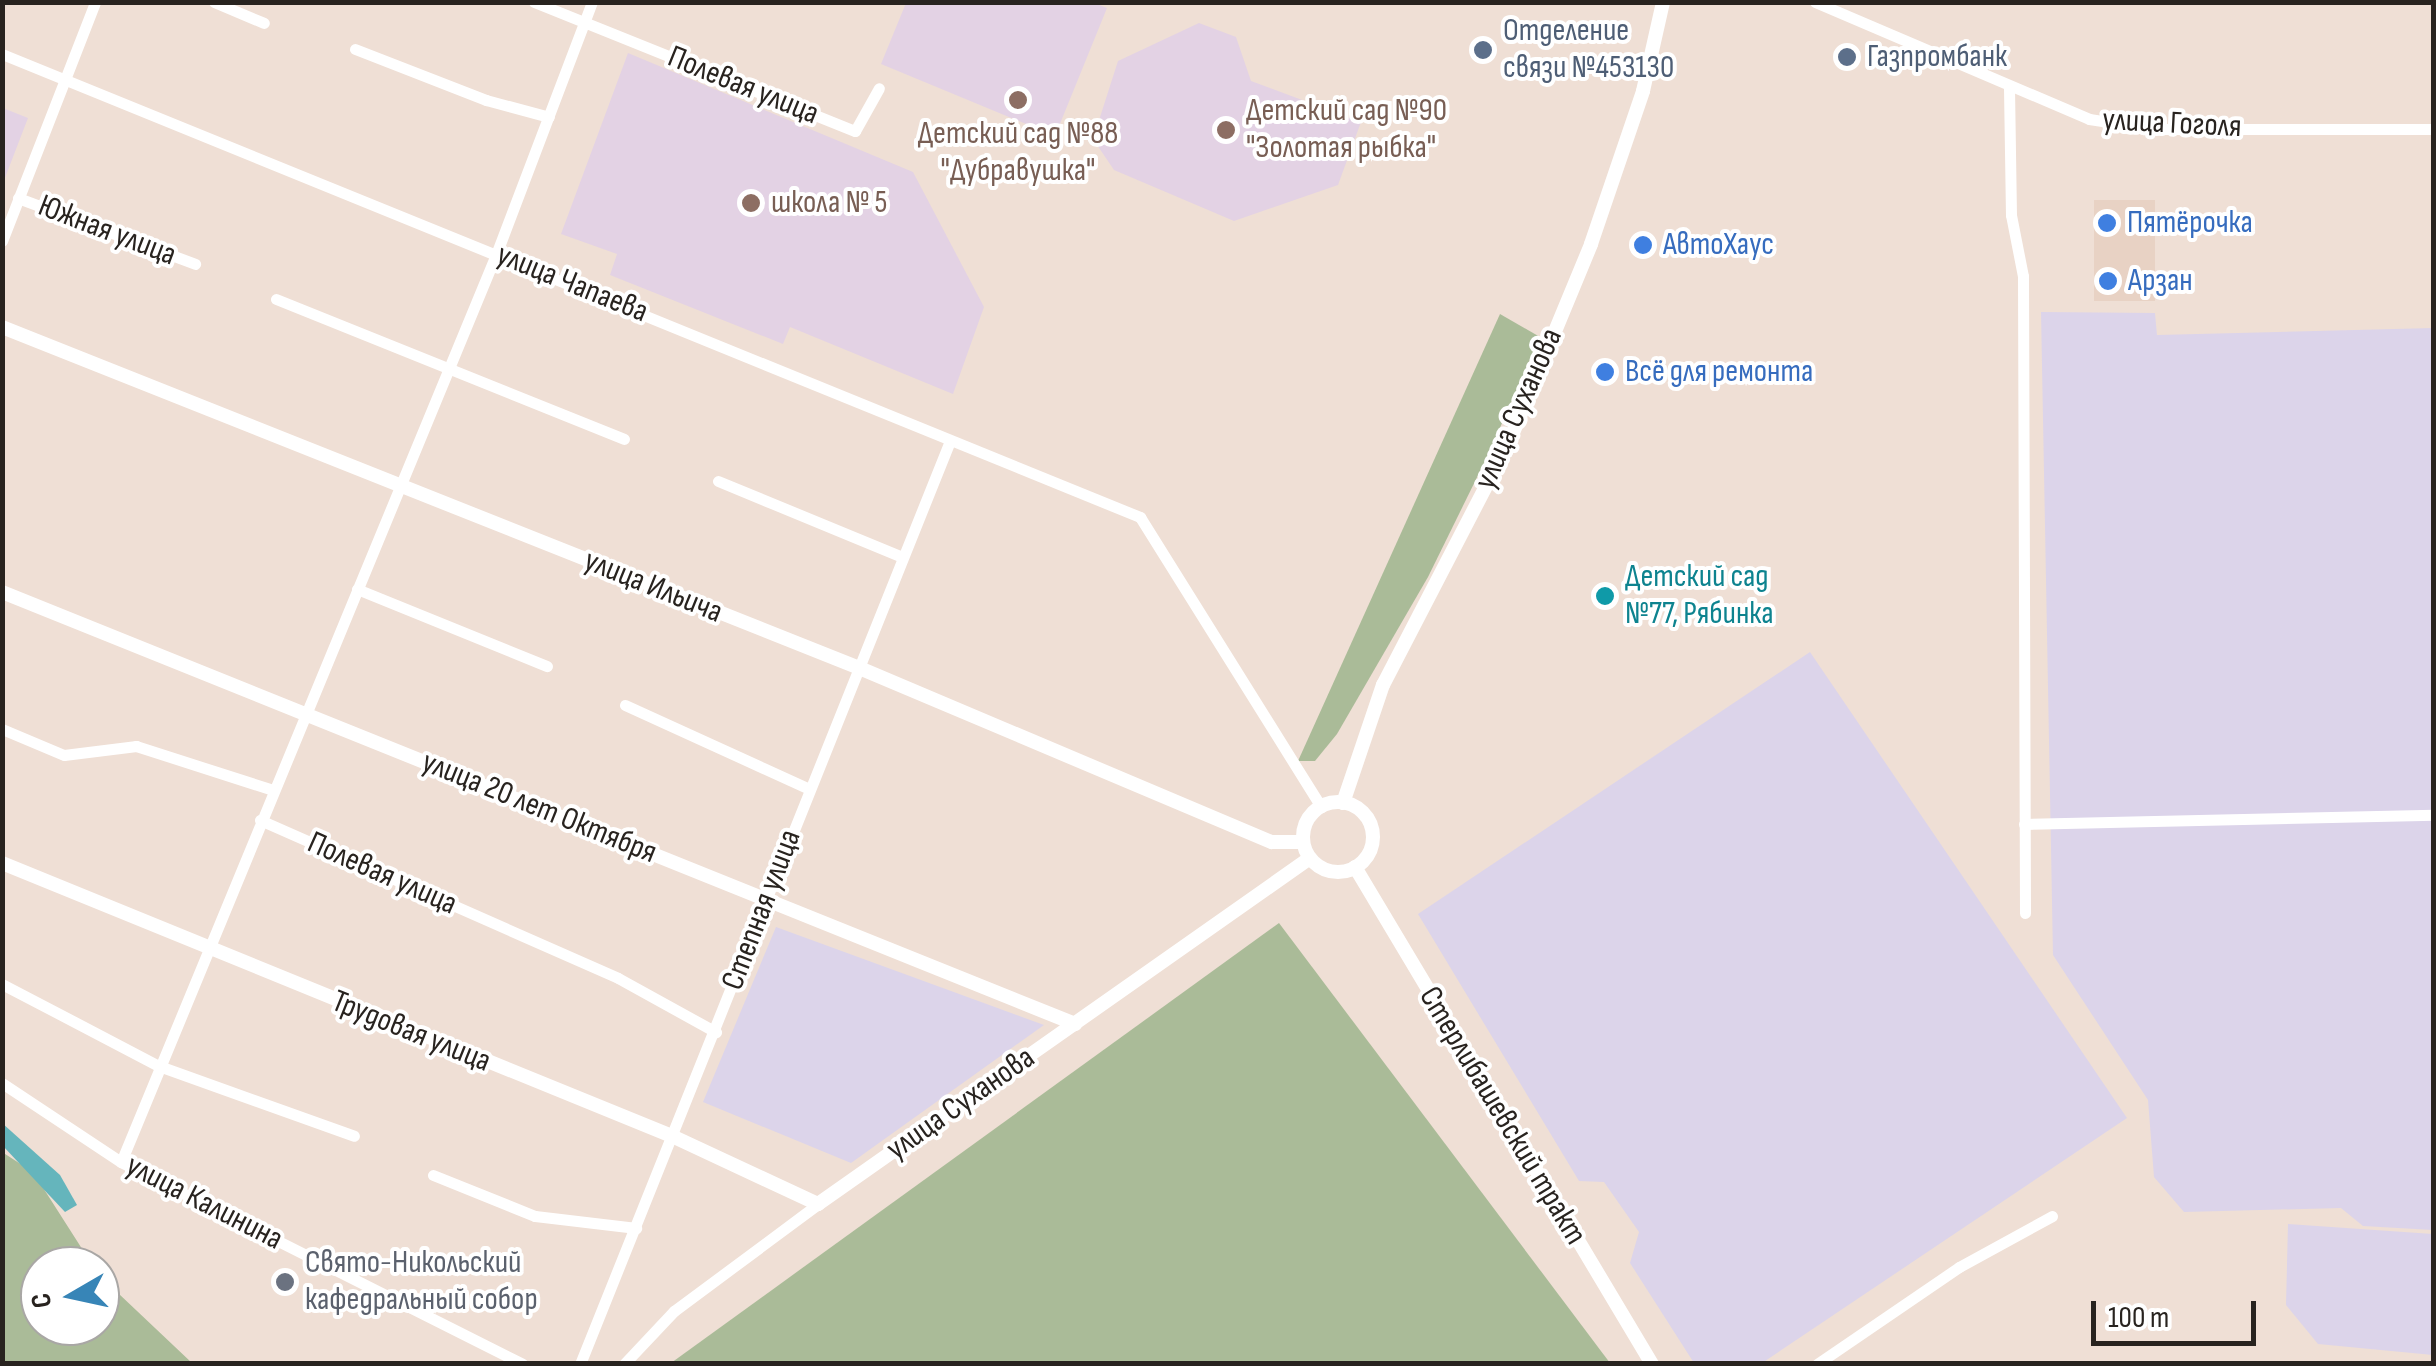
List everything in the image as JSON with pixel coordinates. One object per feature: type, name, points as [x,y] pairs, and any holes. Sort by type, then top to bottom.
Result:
[{"type":"main road","name":"улица Суханова","points":[[1343,803],[1383,684],[1510,440],[1591,244],[1642,91],[1663,2]]},
{"type":"main road","name":"улица Ильича","points":[[2,326],[857,667],[1272,842],[1303,842]]},
{"type":"main road","name":"улица 20 лет Октября","points":[[2,592],[1075,1024]]},
{"type":"main road","points":[[1343,803],[1363,814],[1372,834],[1367,856],[1355,867],[1326,870],[1310,858],[1303,842],[1306,824],[1321,807],[1343,803]]},
{"type":"main road","name":"улица Суханова","points":[[818,1204],[1310,858]]},
{"type":"main road","name":"Трудовая улица","points":[[2,864],[674,1137],[818,1204]]},
{"type":"main road","name":"Стерлибашевский тракт","points":[[1355,867],[1652,1364]]},
{"type":"street","name":"Южная улица","points":[[2,241],[95,2]]},
{"type":"street","points":[[214,2],[264,23]]},
{"type":"street","points":[[534,2],[585,23]]},
{"type":"street","points":[[122,1162],[205,949],[497,252],[592,2]]},
{"type":"street","name":"улица Гоголя","points":[[1815,2],[2061,112],[2155,129],[2434,128]]},
{"type":"street","name":"Полевая улица","points":[[585,23],[855,131],[880,88]]},
{"type":"street","points":[[355,49],[549,117]]},
{"type":"street","name":"улица Чапаева","points":[[2,54],[497,252],[1140,517],[1321,807]]},
{"type":"street","points":[[2010,88],[2011,215],[2023,276],[2024,913]]},
{"type":"street","name":"Южная улица","points":[[18,198],[195,264]]},
{"type":"street","points":[[276,299],[624,438]]},
{"type":"street","name":"Степная улица","points":[[580,1364],[950,440]]},
{"type":"street","points":[[718,481],[902,558]]},
{"type":"street","points":[[357,590],[547,666]]},
{"type":"street","name":"Степная улица","points":[[625,705],[810,789]]},
{"type":"street","points":[[2,728],[64,754],[136,746],[273,790]]},
{"type":"street","points":[[2024,824],[2434,815]]},
{"type":"street","name":"Полевая улица","points":[[260,820],[503,928]]},
{"type":"street","name":"Степная улица","points":[[503,928],[716,1032]]},
{"type":"street","points":[[3,984],[159,1066],[354,1136]]},
{"type":"street","name":"улица Калинина","points":[[2,1082],[122,1162],[522,1364]]},
{"type":"street","points":[[433,1175],[535,1216],[636,1228]]},
{"type":"street","name":"улица Суханова","points":[[624,1364],[674,1311],[818,1204]]},
{"type":"street","points":[[1817,1364],[1959,1268],[2052,1216]]},
{"type":"shaded area","name":"Детский сад №88 \"Дубравушка\"","points":[[1092,2],[1107,8],[1055,136],[881,64],[906,3]]},
{"type":"shaded area","name":"Детский сад №90 \"Золотая рыбка\"","points":[[1199,23],[1236,37],[1251,81],[1361,122],[1338,185],[1234,221],[1114,170],[1093,139],[1118,61]]},
{"type":"shaded area","name":"школа № 5","points":[[628,53],[913,172],[984,307],[953,394],[790,327],[783,344],[610,275],[617,254],[561,234]]},
{"type":"shaded area","points":[[3,108],[28,118],[3,183]]},
{"type":"shaded area","points":[[2094,200],[2155,200],[2155,301],[2094,301]]},
{"type":"shaded area","points":[[2041,312],[2155,313],[2157,335],[2433,328],[2433,1230],[2363,1226],[2341,1208],[2184,1212],[2154,1177],[2148,1100],[2053,955]]},
{"type":"shaded area","points":[[1810,652],[2127,1118],[1762,1363],[1694,1363],[1630,1263],[1639,1232],[1604,1182],[1579,1181],[1418,914]]},
{"type":"shaded area","points":[[776,927],[1044,1025],[851,1163],[703,1102]]},
{"type":"shaded area","points":[[2288,1224],[2433,1234],[2433,1355],[2318,1344],[2286,1305]]},
{"type":"green space","points":[[1500,314],[1540,337],[1488,455],[1428,577],[1337,734],[1315,761],[1298,761]]},
{"type":"green space","points":[[1279,923],[1610,1363],[671,1363]]},
{"type":"green space","points":[[2,1152],[33,1172],[80,1246],[20,1246],[20,1346],[120,1346],[120,1295],[192,1363],[3,1363]]},
{"type":"water","points":[[2,1123],[60,1175],[77,1205],[65,1212],[3,1146]]},
{"type":"place","name":"Отделение связи №453130","points":[[1483,50]]},
{"type":"place","name":"Газпромбанк","points":[[1847,57]]},
{"type":"place","name":"Детский сад №88 \"Дубравушка\"","points":[[1018,100]]},
{"type":"place","name":"Детский сад №90 \"Золотая рыбка\"","points":[[1226,130]]},
{"type":"place","name":"школа № 5","points":[[751,203]]},
{"type":"place","name":"Пятёрочка","points":[[2107,223]]},
{"type":"place","name":"АвтоХаус","points":[[1643,245]]},
{"type":"place","name":"Арзан","points":[[2108,281]]},
{"type":"place","name":"Всё для ремонта","points":[[1605,372]]},
{"type":"place","name":"Детский сад №77, Рябинка","points":[[1605,596]]},
{"type":"place","name":"Свято-Никольский кафедральный собор","points":[[285,1282]]}]
